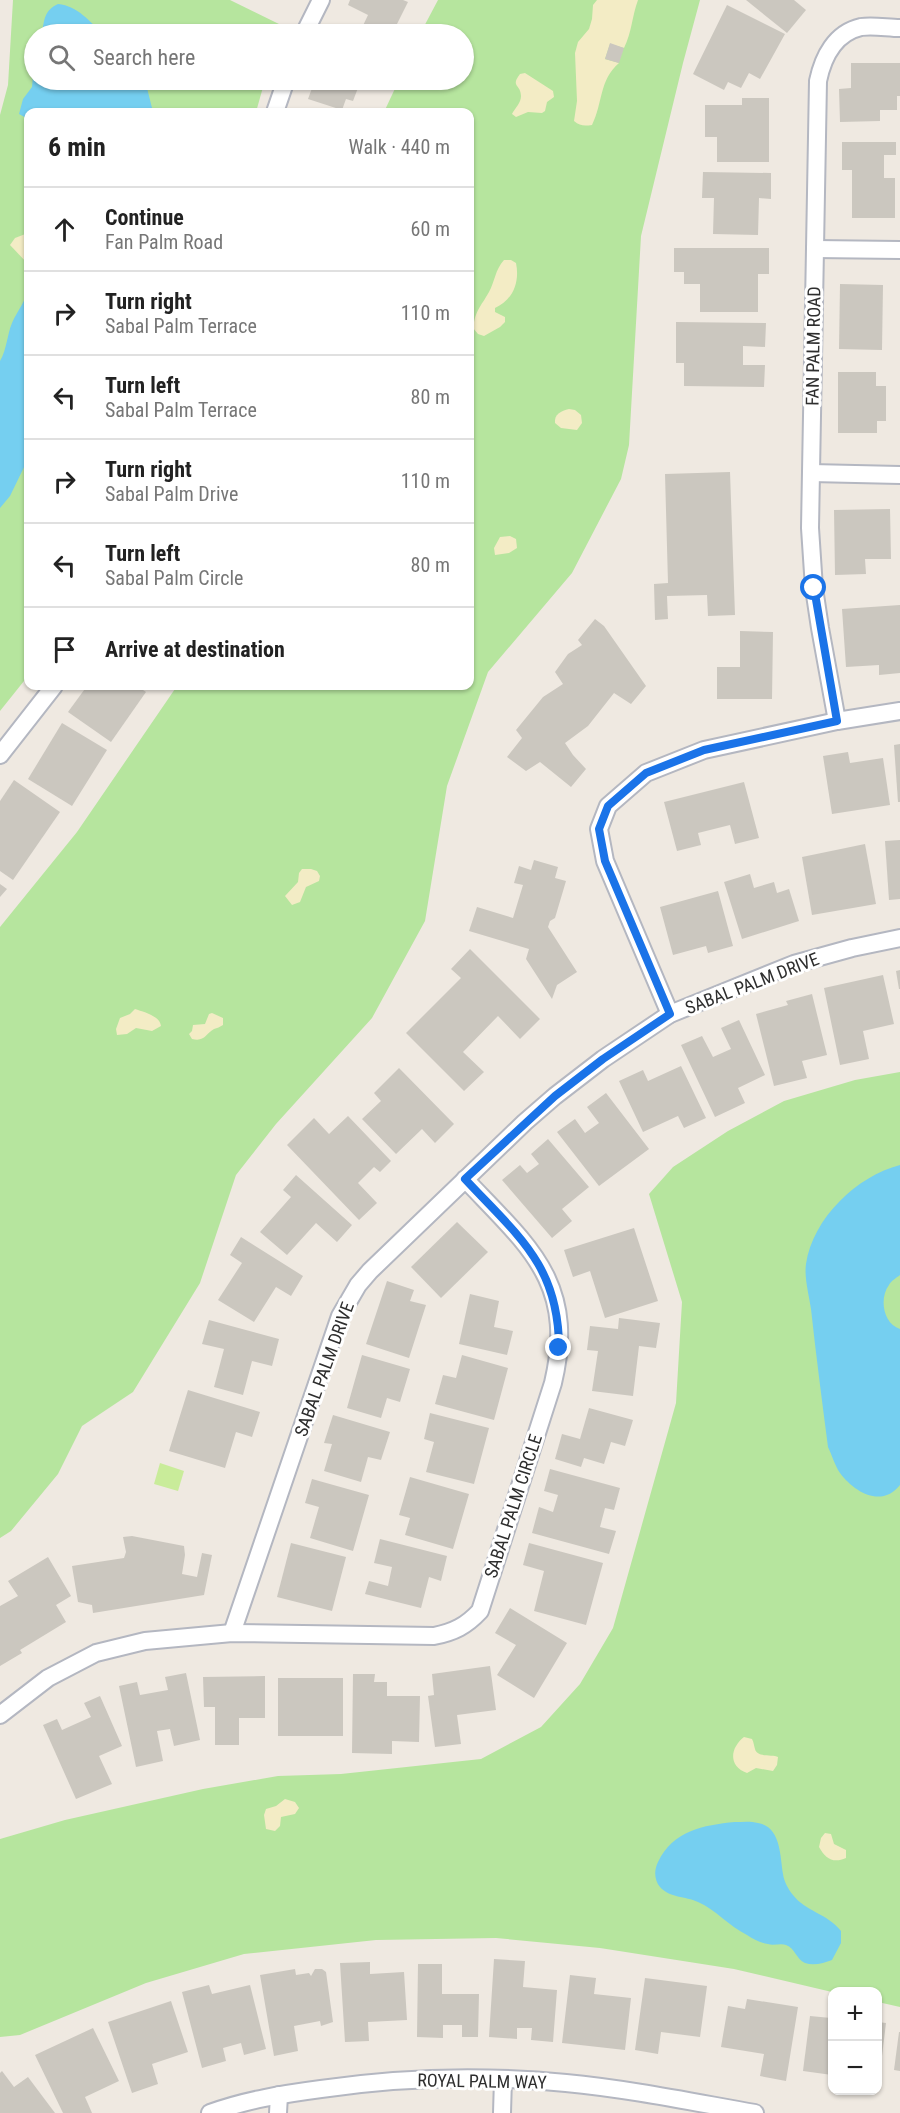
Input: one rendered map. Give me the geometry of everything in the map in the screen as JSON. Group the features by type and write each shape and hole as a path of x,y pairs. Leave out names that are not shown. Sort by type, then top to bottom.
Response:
{"street":[{"path":"309,24 321,0"},
{"name":"FAN PALM ROAD","path":"837,721 814,588 810,528 818,81 822,63 831,46 844,34 861,27 900,28"},
{"path":"276,108 283,90"},
{"path":"815,249 900,250"},
{"path":"810,473 900,475"},
{"path":"0,755 51,690"},
{"path":"670,1014 605,861 599,829 608,806 646,773 704,750 837,721 900,711"},
{"name":"SABAL PALM DRIVE","path":"232,1633 334,1330 348,1299 370,1271 555,1096 603,1059 670,1014 794,964 900,938"},
{"name":"SABAL PALM CIRCLE","path":"232,1633 434,1636 452,1633 468,1624 480,1611 553,1383 559,1348 559,1330 553,1295 539,1262 529,1247 465,1179"},
{"path":"0,1715 48,1678 96,1653 145,1641 232,1633"},
{"path":"502,2113 503,2079"},
{"name":"ROYAL PALM WAY","path":"210,2113 279,2095 345,2085 408,2080 503,2079 566,2083 629,2091 728,2111 755,2113"},
{"path":"278,2113 279,2095"}],"green space":[{"path":"13,0 230,0 279,24 24,24 24,90 262,90 257,108 24,108 24,681 0,711 0,115 8,85"},
{"path":"438,0 700,0 641,236 629,445 621,479 572,573 488,672 447,786 425,921 372,1018 276,1124 236,1175 200,1283 133,1392 82,1426 58,1474 11,1531 0,1538 0,927 77,832 174,690 474,690 474,108 386,108 394,90 474,90 474,24 425,24"},
{"path":"900,1072 900,2007 882,2003 882,1987 828,1987 828,1991 734,1969 600,1948 496,1938 376,1940 244,1954 146,1983 20,2035 0,2037 0,1839 65,1820 203,1789 278,1776 341,1774 481,1759 541,1727 580,1684 613,1628 676,1403 682,1302 649,1194 673,1167 728,1131 784,1101 855,1080"},
{"path":"160,1463 184,1471 178,1491 154,1484"}],"sand":[{"path":"597,0 638,0 624,48 610,44 605,59 619,63 608,77 592,125 584,125 574,121 577,101 575,53 578,42 589,29 593,5"},
{"path":"525,73 553,91 554,97 547,102 545,111 542,113 528,112 516,117 512,114 519,103 521,92 516,81 520,74"},
{"path":"24,235 24,260 10,245 15,238"},
{"path":"504,260 516,263 516,283 511,295 495,308 495,312 505,317 505,322 484,336 478,334 474,329 474,324"},
{"path":"569,409 581,415 582,423 577,430 561,428 555,423 559,413"},
{"path":"510,536 516,539 517,548 509,553 495,555 494,548 500,537"},
{"path":"302,869 317,871 320,876 319,881 306,887 300,902 292,905 285,896 298,882"},
{"path":"135,1009 155,1017 161,1026 152,1031 136,1028 127,1034 117,1035 116,1029 120,1018"},
{"path":"209,1014 223,1018 223,1025 202,1038 192,1039 189,1034 193,1025 205,1024"},
{"path":"744,1737 752,1739 756,1752 759,1754 778,1757 773,1771 756,1768 747,1773 737,1766 733,1756 734,1751"},
{"path":"285,1799 295,1802 299,1808 295,1814 281,1817 280,1826 275,1831 266,1829 264,1815 266,1809 276,1806"},
{"path":"825,1833 831,1834 834,1844 846,1850 846,1858 833,1860 824,1854 819,1847"}],"water":[{"path":"58,4 72,8 93,24 43,24 47,13"},
{"path":"30,90 148,90 152,108 24,108 24,117 19,114 23,99"},
{"path":"24,301 24,467 10,496 0,508 0,361 12,323"},
{"path":"900,1165 900,1275 886,1290 884,1310 890,1322 900,1329 900,1485 893,1492 877,1497 861,1492 846,1480 838,1470 828,1447 806,1280 806,1264 810,1247 818,1231 827,1215 840,1201 868,1179"},
{"path":"735,1822 755,1822 771,1830 778,1843 784,1879 791,1893 804,1905 830,1920 841,1931 841,1943 832,1960 815,1964 805,1963 789,1946 770,1945 757,1941 705,1905 668,1893 660,1887 655,1875 657,1865 672,1843 690,1831"}],"building":[{"path":"350,0 403,0 408,2 397,24 364,24 368,15 348,5"},
{"path":"746,0 794,0 806,10 787,33"},
{"path":"727,5 785,34 760,79 749,73 741,88 728,82 724,90 693,74"},
{"path":"610,43 624,48 619,63 605,59"},
{"path":"851,63 900,63 900,96 897,96 897,110 880,110 880,121 840,122 839,89 851,88"},
{"path":"311,90 357,90 353,101 346,99 343,108 308,99"},
{"path":"742,98 769,98 769,162 717,162 717,137 705,137 705,105 742,105"},
{"path":"842,142 896,142 896,155 884,155 884,178 895,178 895,218 852,218 852,170 842,170"},
{"path":"703,172 771,173 771,199 759,198 758,235 713,234 714,198 702,198"},
{"path":"674,248 769,248 769,274 758,274 758,312 700,312 700,284 684,284 684,272 674,272"},
{"path":"840,284 883,285 882,350 839,349"},
{"path":"676,322 766,323 765,347 743,346 743,365 765,365 764,387 684,386 684,363 676,363"},
{"path":"838,372 876,372 876,386 886,386 886,421 877,421 877,433 838,433"},
{"path":"730,472 735,615 708,616 707,595 667,596 668,619 655,620 654,584 668,583 665,474"},
{"path":"890,509 891,559 865,559 866,574 835,575 834,510"},
{"path":"900,605 900,673 879,675 879,665 846,667 842,609"},
{"path":"595,619 604,626 646,686 631,704 614,693 588,726 565,743 586,769 571,787 540,762 526,771 507,757 522,738 516,730 543,697 563,684 555,672 568,654 582,645 578,640"},
{"path":"740,631 773,632 772,699 717,699 717,667 740,667"},
{"path":"84,690 143,690 146,692 111,742 68,712"},
{"path":"62,723 107,750 72,806 28,779"},
{"path":"900,744 900,802 898,802 894,745"},
{"path":"848,752 850,763 883,758 890,805 832,814 823,756"},
{"path":"14,780 60,812 13,880 0,871 0,801"},
{"path":"744,782 759,838 735,844 730,825 698,833 701,845 677,851 664,802"},
{"path":"900,840 900,899 889,900 885,841"},
{"path":"865,844 876,904 812,915 802,857"},
{"path":"534,860 558,867 555,878 566,881 555,918 550,921 548,927 577,972 557,985 552,999 526,959 529,949 469,931 477,907 513,918 523,885 514,883 519,866 531,870"},
{"path":"750,874 754,888 774,882 777,893 789,889 799,921 742,939 724,882"},
{"path":"0,884 7,889 0,897"},
{"path":"718,891 733,946 708,953 706,946 673,955 660,907"},
{"path":"470,949 540,1019 520,1039 498,1016 463,1052 484,1072 464,1091 406,1033 461,978 451,969"},
{"path":"900,970 900,989 899,989 896,971"},
{"path":"883,975 894,1024 863,1031 869,1059 840,1065 824,988"},
{"path":"812,994 827,1055 802,1061 807,1078 774,1086 756,1014 788,1005 786,1001"},
{"path":"739,1020 765,1075 738,1088 745,1103 715,1117 681,1045 702,1036 713,1057 731,1049 721,1028"},
{"path":"681,1066 706,1118 684,1128 678,1116 643,1132 619,1081 643,1070 648,1081"},
{"path":"399,1068 454,1124 435,1143 422,1129 396,1154 362,1119 381,1101 374,1093"},
{"path":"606,1093 649,1149 599,1186 557,1132 575,1119 585,1133 599,1123 587,1107"},
{"path":"348,1116 391,1161 380,1172 374,1167 358,1183 377,1203 359,1220 287,1145 314,1118 329,1134"},
{"path":"548,1139 589,1187 562,1209 572,1221 552,1238 502,1180 520,1165 527,1173 539,1164 531,1154"},
{"path":"296,1175 352,1225 337,1242 316,1223 287,1255 260,1232 291,1197 283,1190"},
{"path":"457,1222 488,1252 441,1298 411,1267"},
{"path":"634,1228 658,1301 605,1318 590,1271 573,1277 564,1250"},
{"path":"241,1237 303,1276 291,1296 276,1287 254,1322 218,1300 242,1263 230,1255"},
{"path":"387,1281 414,1290 410,1301 426,1305 409,1358 366,1344"},
{"path":"470,1294 499,1301 494,1327 513,1331 507,1355 459,1344"},
{"path":"619,1318 660,1323 656,1348 639,1346 633,1396 592,1391 598,1351 587,1350 590,1326 618,1329"},
{"path":"209,1320 279,1339 272,1366 252,1361 243,1395 214,1387 224,1349 202,1344"},
{"path":"362,1355 410,1369 400,1402 387,1398 381,1418 347,1408"},
{"path":"462,1355 508,1368 494,1420 435,1404 443,1375 456,1378"},
{"path":"188,1390 260,1412 252,1437 236,1432 225,1468 169,1451"},
{"path":"589,1408 633,1420 625,1446 611,1442 604,1464 584,1458 581,1467 555,1459 562,1434 580,1439"},
{"path":"430,1413 489,1428 474,1484 426,1472 434,1442 424,1439"},
{"path":"333,1415 390,1432 381,1460 368,1457 361,1482 324,1471 332,1444 324,1443"},
{"path":"550,1469 620,1488 614,1510 605,1508 600,1527 616,1531 609,1554 532,1533 539,1507 553,1512 558,1495 544,1491"},
{"path":"410,1477 469,1494 453,1549 405,1535 410,1518 399,1515"},
{"path":"312,1479 369,1495 353,1551 310,1538 319,1507 305,1503"},
{"path":"132,1536 184,1546 182,1574 197,1577 202,1553 212,1555 204,1595 93,1613 92,1605 78,1602 72,1566 124,1558 126,1552 123,1537"},
{"path":"380,1539 447,1556 441,1581 429,1577 421,1608 365,1594 369,1581 388,1586 392,1567 374,1563"},
{"path":"291,1543 346,1557 332,1611 277,1597"},
{"path":"529,1543 603,1563 586,1625 534,1611 544,1571 523,1565"},
{"path":"48,1557 71,1596 56,1605 66,1622 20,1650 22,1653 0,1666 0,1606 18,1596 8,1581"},
{"path":"510,1608 567,1643 534,1698 497,1675 516,1645 495,1633"},
{"path":"490,1666 496,1710 457,1715 461,1744 435,1747 428,1696 434,1695 432,1674"},
{"path":"186,1673 200,1740 174,1746 170,1729 157,1731 163,1761 136,1767 119,1686 137,1682 140,1695 168,1690 165,1677"},
{"path":"353,1674 375,1674 374,1682 387,1682 387,1696 420,1696 419,1742 392,1741 392,1754 352,1753"},
{"path":"265,1676 265,1718 239,1718 239,1745 215,1745 215,1707 204,1707 203,1677"},
{"path":"278,1678 343,1678 343,1736 278,1736"},
{"path":"100,1696 122,1746 99,1756 112,1784 76,1799 43,1725 57,1719 62,1730 91,1717 84,1703"},
{"path":"494,1959 525,1961 523,1987 557,1990 553,2042 531,2040 532,2028 517,2028 517,2039 489,2037"},
{"path":"370,1962 370,1974 404,1972 407,2020 368,2022 369,2041 345,2042 340,1963"},
{"path":"418,1964 442,1964 442,1994 479,1994 478,2037 462,2037 462,2025 443,2025 443,2038 417,2037"},
{"path":"295,1969 296,1975 309,1973 311,1976 315,1969 322,1969 326,1972 333,2022 321,2026 320,2021 294,2026 298,2051 274,2056 260,1975"},
{"path":"570,1975 596,1978 594,1994 631,1998 625,2050 562,2043"},
{"path":"645,1978 707,1986 700,2037 661,2032 658,2054 635,2050"},
{"path":"209,1985 212,1994 250,1985 266,2049 244,2055 241,2043 223,2048 226,2061 202,2068 182,1992"},
{"path":"747,1999 798,2007 786,2081 760,2076 764,2054 721,2047 728,2006 745,2009"},
{"path":"171,2001 188,2052 152,2064 158,2084 132,2093 108,2022"},
{"path":"810,2016 828,2018 828,2074 803,2071"},
{"path":"882,2022 886,2023 882,2056"},
{"path":"93,2028 119,2081 85,2097 92,2113 63,2113 35,2055"},
{"path":"900,2032 900,2071 894,2070"},
{"path":"2,2071 14,2087 28,2077 55,2113 0,2113 0,2073"}],"route":[{"path":"559,1348 557,1312 547,1278 539,1262 529,1247 465,1179 555,1096 603,1059 670,1014 605,861 599,829 608,806 646,773 704,750 837,721 814,588"}]}
